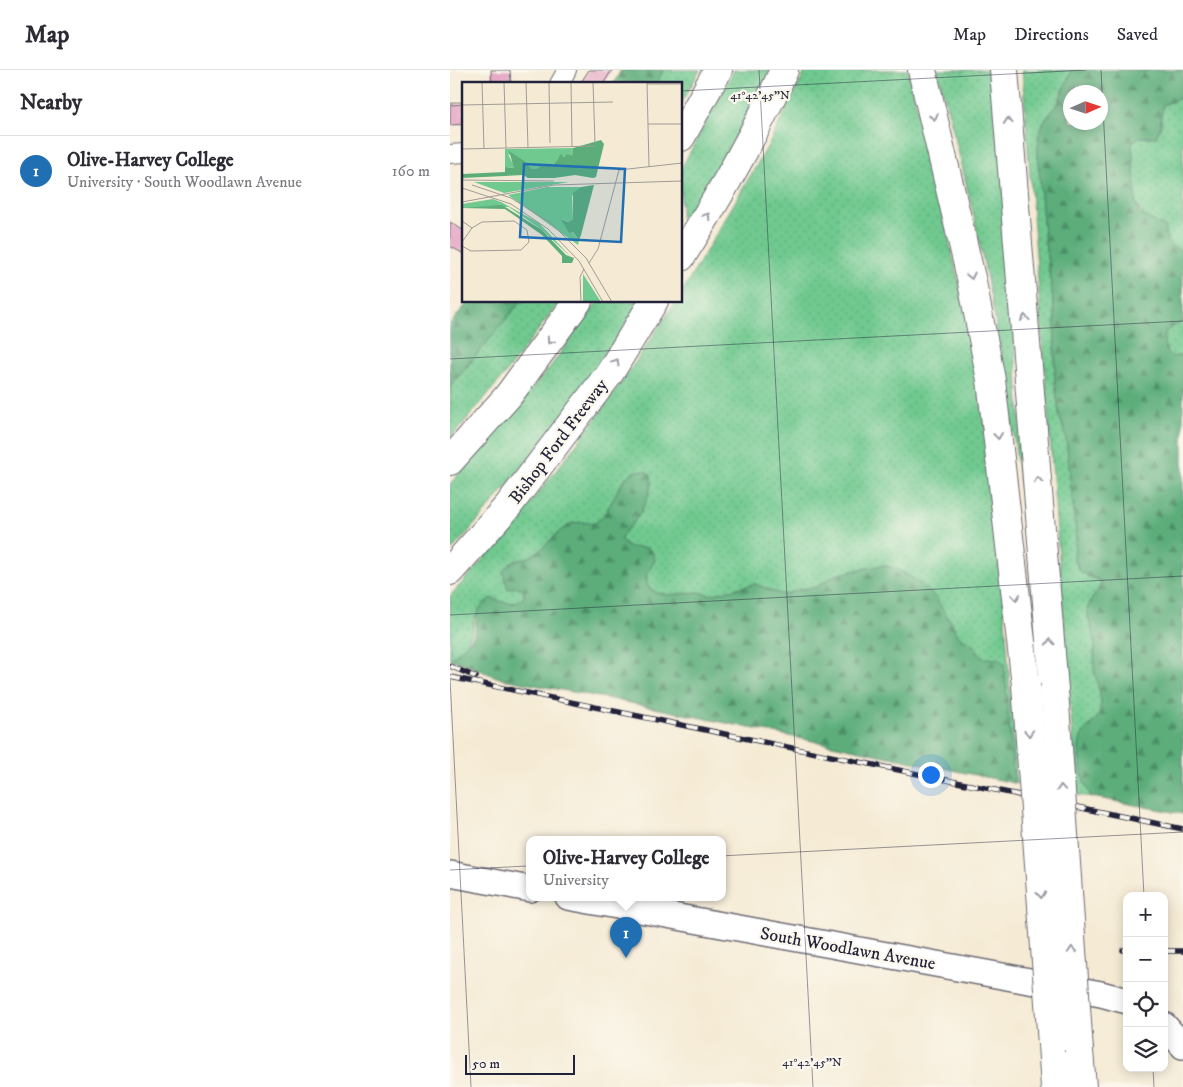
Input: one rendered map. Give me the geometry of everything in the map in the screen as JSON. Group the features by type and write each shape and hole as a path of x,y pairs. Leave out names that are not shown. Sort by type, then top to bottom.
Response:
{"highway":[{"path":"682,135 718,70"},
{"path":"682,255 711,209 771,99 784,70"},
{"path":"922,70 972,282 991,380 1026,685 1055,1087"},
{"path":"1004,70 1054,690 1082,1087"},
{"path":"450,461 508,396 577,302"},
{"name":"Bishop Ford Freeway","path":"450,571 508,506 609,374 653,302"}],"street":[{"path":"560,82 567,70"},
{"path":"450,874 526,888"},
{"name":"South Woodlawn Avenue","path":"590,901 1101,994 1123,1000"},
{"path":"1166,1027 1183,1046"}],"green space":[{"path":"621,70 663,70 658,82 614,82"},
{"path":"663,70 700,70 682,102 682,82 658,82"},
{"path":"734,70 771,70 682,235 682,167"},
{"path":"806,70 908,70 966,311 987,433 1002,576 1017,784 1014,783 1004,663 982,658 975,647 958,635 950,619 870,567 835,575 817,587 783,595 755,584 710,595 698,592 670,595 657,593 648,587 646,576 655,560 627,547 621,540 622,534 639,516 626,476 602,519 593,524 583,522 567,526 533,555 511,562 517,587 524,590 524,597 513,603 491,598 474,619 474,625 467,642 450,659 450,596 541,490 597,416 675,302 682,302 682,292 769,144"},
{"path":"937,70 996,70 1028,532 1025,532 1011,415 991,299 966,184"},
{"path":"1022,70 1072,70 1066,85 1063,85 1063,91 1058,103 1044,122 1039,133 1038,153 1044,235 1055,315 1055,382 1059,414 1066,438 1076,533 1074,559 1087,576 1101,581 1100,587 1087,610 1095,644 1094,655 1101,701 1099,716 1083,734 1083,776 1092,797 1077,795"},
{"path":"1072,70 1183,70 1183,97 1163,105 1156,137 1139,137 1132,143 1136,204 1140,214 1165,227 1169,243 1183,251 1183,321 1166,331 1164,342 1165,348 1172,357 1183,355 1183,814 1092,797 1085,785 1079,758 1082,735 1097,718 1101,703 1094,669 1095,642 1088,608 1101,581 1080,572 1074,559 1076,533 1066,438 1059,414 1055,382 1055,315 1044,235 1038,153 1039,133 1044,122 1058,103 1063,91 1063,130 1108,130 1108,85 1066,85"},
{"path":"1183,97 1183,251 1165,241 1136,204 1132,143 1139,137 1149,138 1161,128 1163,105"},
{"path":"468,302 520,302 450,387 450,324"},
{"path":"520,302 559,302 505,374 450,439 450,387"},
{"path":"597,302 640,302 598,366 551,431 501,494 450,552 450,484 551,366"},
{"path":"1183,321 1183,355 1172,357 1164,345 1166,331"},
{"path":"636,471 646,471 651,475 649,494 644,507 624,533 621,540 627,547 648,548 653,553 655,560 646,576 648,587 657,593 670,595 698,592 710,595 755,584 783,595 817,587 835,575 883,565 897,569 916,580 936,598 958,635 975,647 982,658 999,659 1004,663 1014,783 611,699 502,679 451,659 471,639 474,634 479,609 491,598 513,603 524,597 524,590 517,587 508,589 503,571 514,562 525,559 541,550 567,526 583,522 593,524 600,519 623,482"}],"building":[{"path":"491,70 510,70 511,82 492,82"},
{"path":"589,70 612,70 604,82 581,82"},
{"path":"462,104 462,124 450,125 450,105"},
{"path":"450,222 462,230 462,253 450,246"}],"railway":[{"path":"450,666 476,677"},
{"path":"450,677 1183,829"},
{"path":"1168,951 1183,951"}],"place":[{"name":"Olive-Harvey College","path":"626,958"}]}
